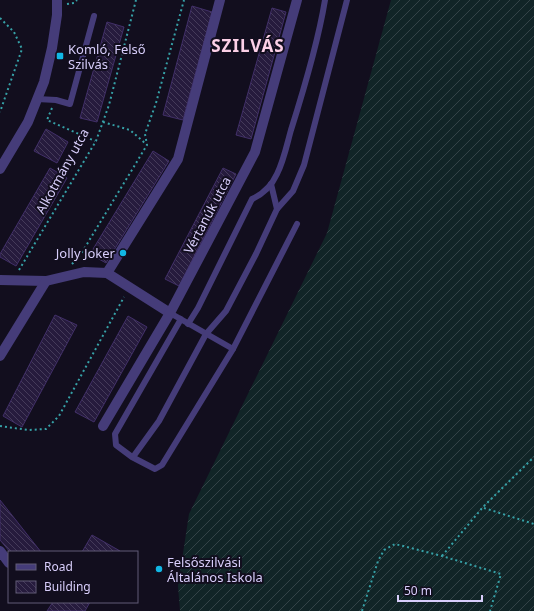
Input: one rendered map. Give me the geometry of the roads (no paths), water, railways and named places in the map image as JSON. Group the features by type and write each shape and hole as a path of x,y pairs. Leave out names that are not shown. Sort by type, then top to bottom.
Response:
{"street":[{"path":"0,169 28,122 44,82 52,48 57,15 57,0"},
{"path":"106,273 178,159 220,0"},
{"name":"Vértanúk utca","path":"103,426 170,313 255,152 297,0"},
{"path":"0,280 46,281 84,272 106,273 170,313"},
{"path":"0,356 46,281"},
{"path":"0,551 8,562"}],"lane":[{"path":"188,324 198,308 252,199 258,196 271,184 278,174 297,112 322,18 325,0"},
{"path":"132,457 159,421 206,334 226,311 256,254 277,209 293,191 304,165 347,0"},
{"path":"37,99 56,100 70,104 94,16"},
{"path":"271,184 277,209"},
{"path":"181,320 115,434 116,445 132,457 155,469 162,465 233,349 297,224"},
{"path":"170,313 233,349"}],"place":[{"name":"Komló, Felső Szilvás","path":"60,56"},
{"name":"Jolly Joker","path":"123,253"},
{"name":"Felsőszilvási Általános Iskola","path":"159,569"}],"district":[{"name":"SZILVÁS","path":"248,45"}]}
